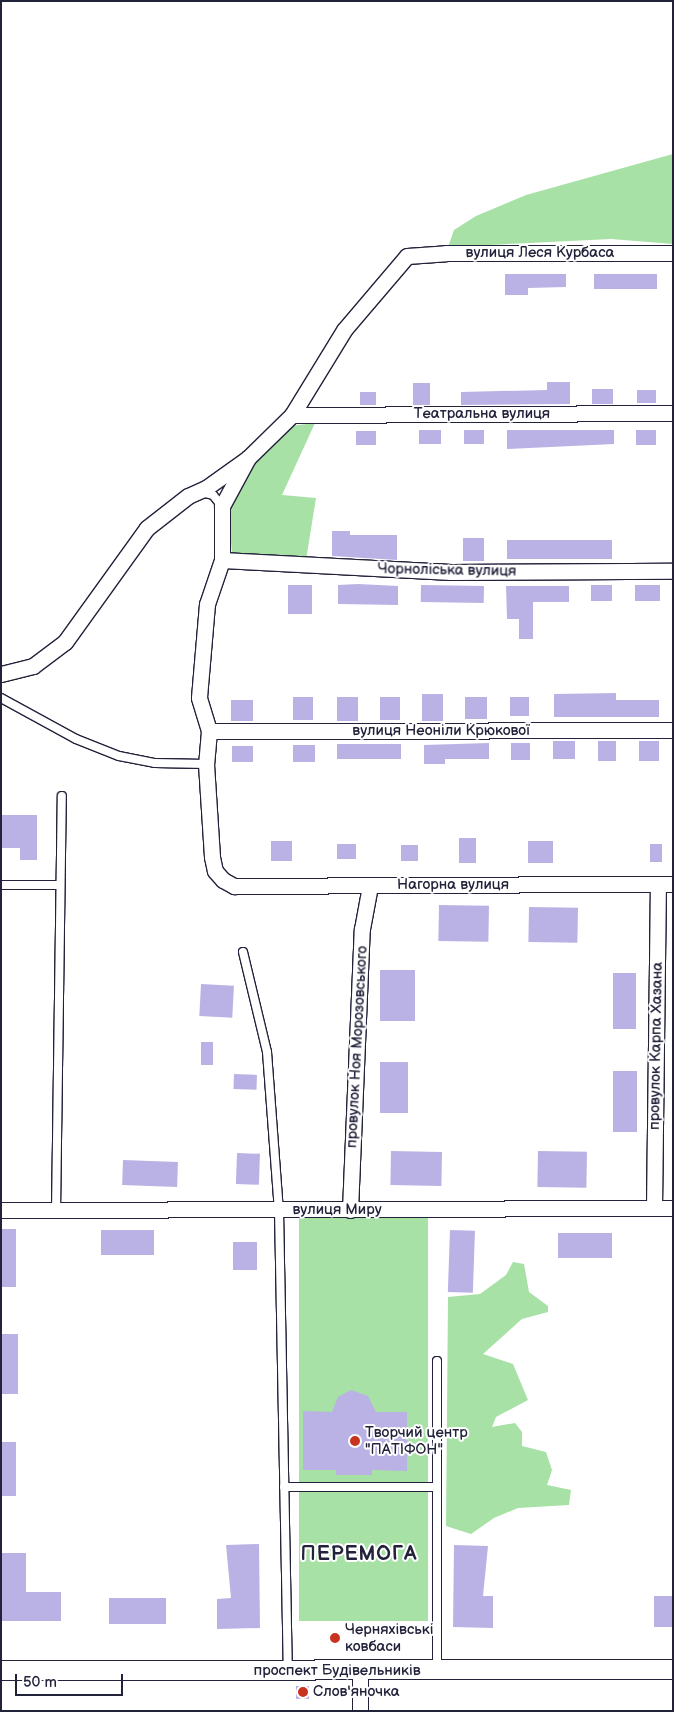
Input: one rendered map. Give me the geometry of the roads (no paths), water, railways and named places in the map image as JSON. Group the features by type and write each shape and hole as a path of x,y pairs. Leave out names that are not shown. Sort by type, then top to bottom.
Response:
{"street":[{"name":"вулиця Леся Курбаса","path":"292,415 344,330 407,256 446,253 673,253"},
{"name":"Театральна вулиця","path":"292,415 673,413"},
{"path":"1,674 33,666 66,642 142,534 169,509 248,458 292,415"},
{"path":"206,764 208,730 198,698 207,604 222,560 222,506 248,458"},
{"name":"Чорноліська вулиця","path":"222,560 451,572 673,571"},
{"name":"вулиця Неоніли Крюкової","path":"208,730 673,730"},
{"name":"Нагорна вулиця","path":"206,764 215,871 234,886 666,884"},
{"name":"провулок Карпа Хазана","path":"654,1208 666,884"},
{"name":"провулок Ноя Морозовського","path":"350,1210 362,929 370,886"},
{"name":"вулиця Миру","path":"1,1210 56,1212 673,1208"},
{"name":"проспект Будівельників","path":"1,1670 437,1671 673,1669"},
{"path":"360,1671 360,1711"}],"lane":[{"path":"196,492 213,496 222,506"},
{"path":"1,698 76,739 119,756 155,763 206,764"},
{"path":"56,1212 62,796"},
{"path":"1,885 60,885"},
{"path":"243,952 266,1052 279,1210 288,1671"},
{"path":"437,1361 437,1671"},
{"path":"284,1487 437,1487"}],"place":[{"name":"Творчий центр \"ПАТІФОН\"","path":"355,1441"},
{"name":"Черняхівські ковбаси","path":"335,1638"},
{"name":"Слов'яночка","path":"303,1692"}],"district":[{"name":"ПЕРЕМОГА","path":"359,1554"}]}
